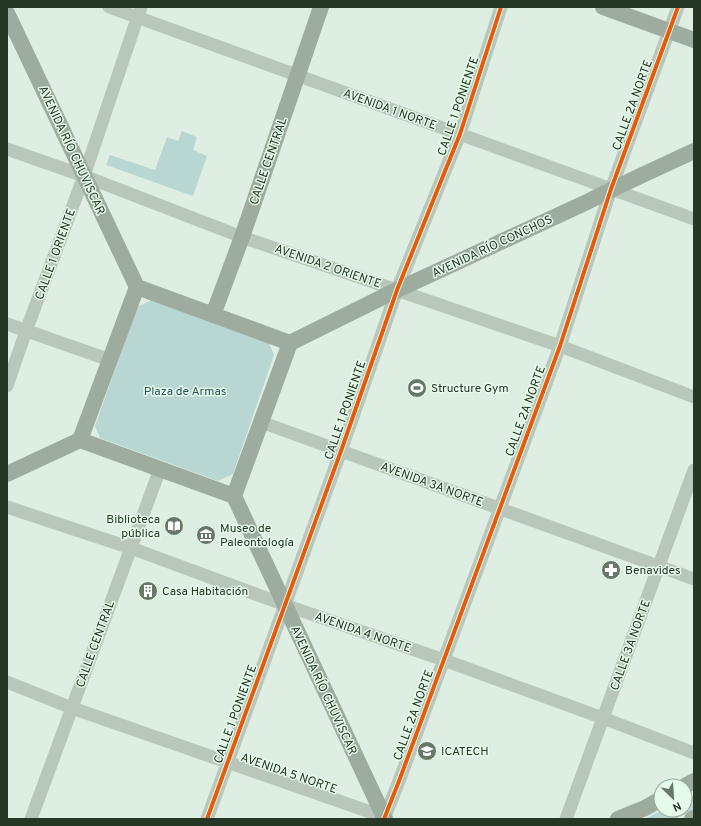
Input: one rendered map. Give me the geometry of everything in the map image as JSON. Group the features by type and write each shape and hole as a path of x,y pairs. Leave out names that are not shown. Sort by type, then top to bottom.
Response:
{"main road":[{"name":"CALLE CENTRAL","path":"213,315 242,237 321,7"},
{"path":"603,7 694,40"},
{"name":"AVENIDA RÍO CHUVISCAR","path":"7,12 137,287"},
{"name":"AVENIDA RÍO CONCHOS","path":"290,342 397,290 577,207 694,150"},
{"path":"7,474 80,440 137,287 290,342 234,496 80,440"},
{"name":"AVENIDA RÍO CHUVISCAR","path":"234,496 385,819"},
{"path":"618,819 653,804"}],"street":[{"name":"AVENIDA 1 NORTE","path":"109,7 139,12 298,76 694,219"},
{"name":"CALLE 1 PONIENTE","path":"207,819 341,451 397,290 460,134 501,7"},
{"name":"CALLE 2A NORTE","path":"385,819 560,346 612,189 678,7"},
{"name":"CALLE 1 ORIENTE","path":"7,386 84,176 139,12"},
{"name":"AVENIDA 2 ORIENTE","path":"7,149 84,176 242,237 560,346 694,398"},
{"path":"7,324 110,360"},
{"name":"AVENIDA 3A NORTE","path":"261,422 694,579"},
{"name":"CALLE CENTRAL","path":"31,819 160,469"},
{"name":"CALLE 3A NORTE","path":"566,819 694,470"},
{"name":"AVENIDA 4 NORTE","path":"7,507 130,548 285,605 444,660 694,753"},
{"name":"AVENIDA 5 NORTE","path":"7,682 72,708 376,814 385,819"}],"green space":[{"path":"182,131 197,137 193,150 207,156 193,196 106,165 110,155 155,170 167,137 178,141"},
{"name":"Plaza de Armas","path":"152,300 269,343 274,355 233,474 218,481 100,438 95,426 137,307"},
{"path":"693,796 694,796 693,810"},
{"path":"653,815 653,818 677,818 675,819 644,819"}],"cycle path":[{"path":"207,819 341,451 397,290 460,134 501,7"},
{"path":"384,819 560,346 611,189 678,7"}],"place":[{"name":"Structure Gym","path":"417,388"},
{"name":"Biblioteca pública","path":"174,526"},
{"name":"Museo de Paleontología","path":"206,535"},
{"name":"Benavides","path":"611,570"},
{"name":"Casa Habitación","path":"148,591"},
{"name":"ICATECH","path":"427,751"}]}
